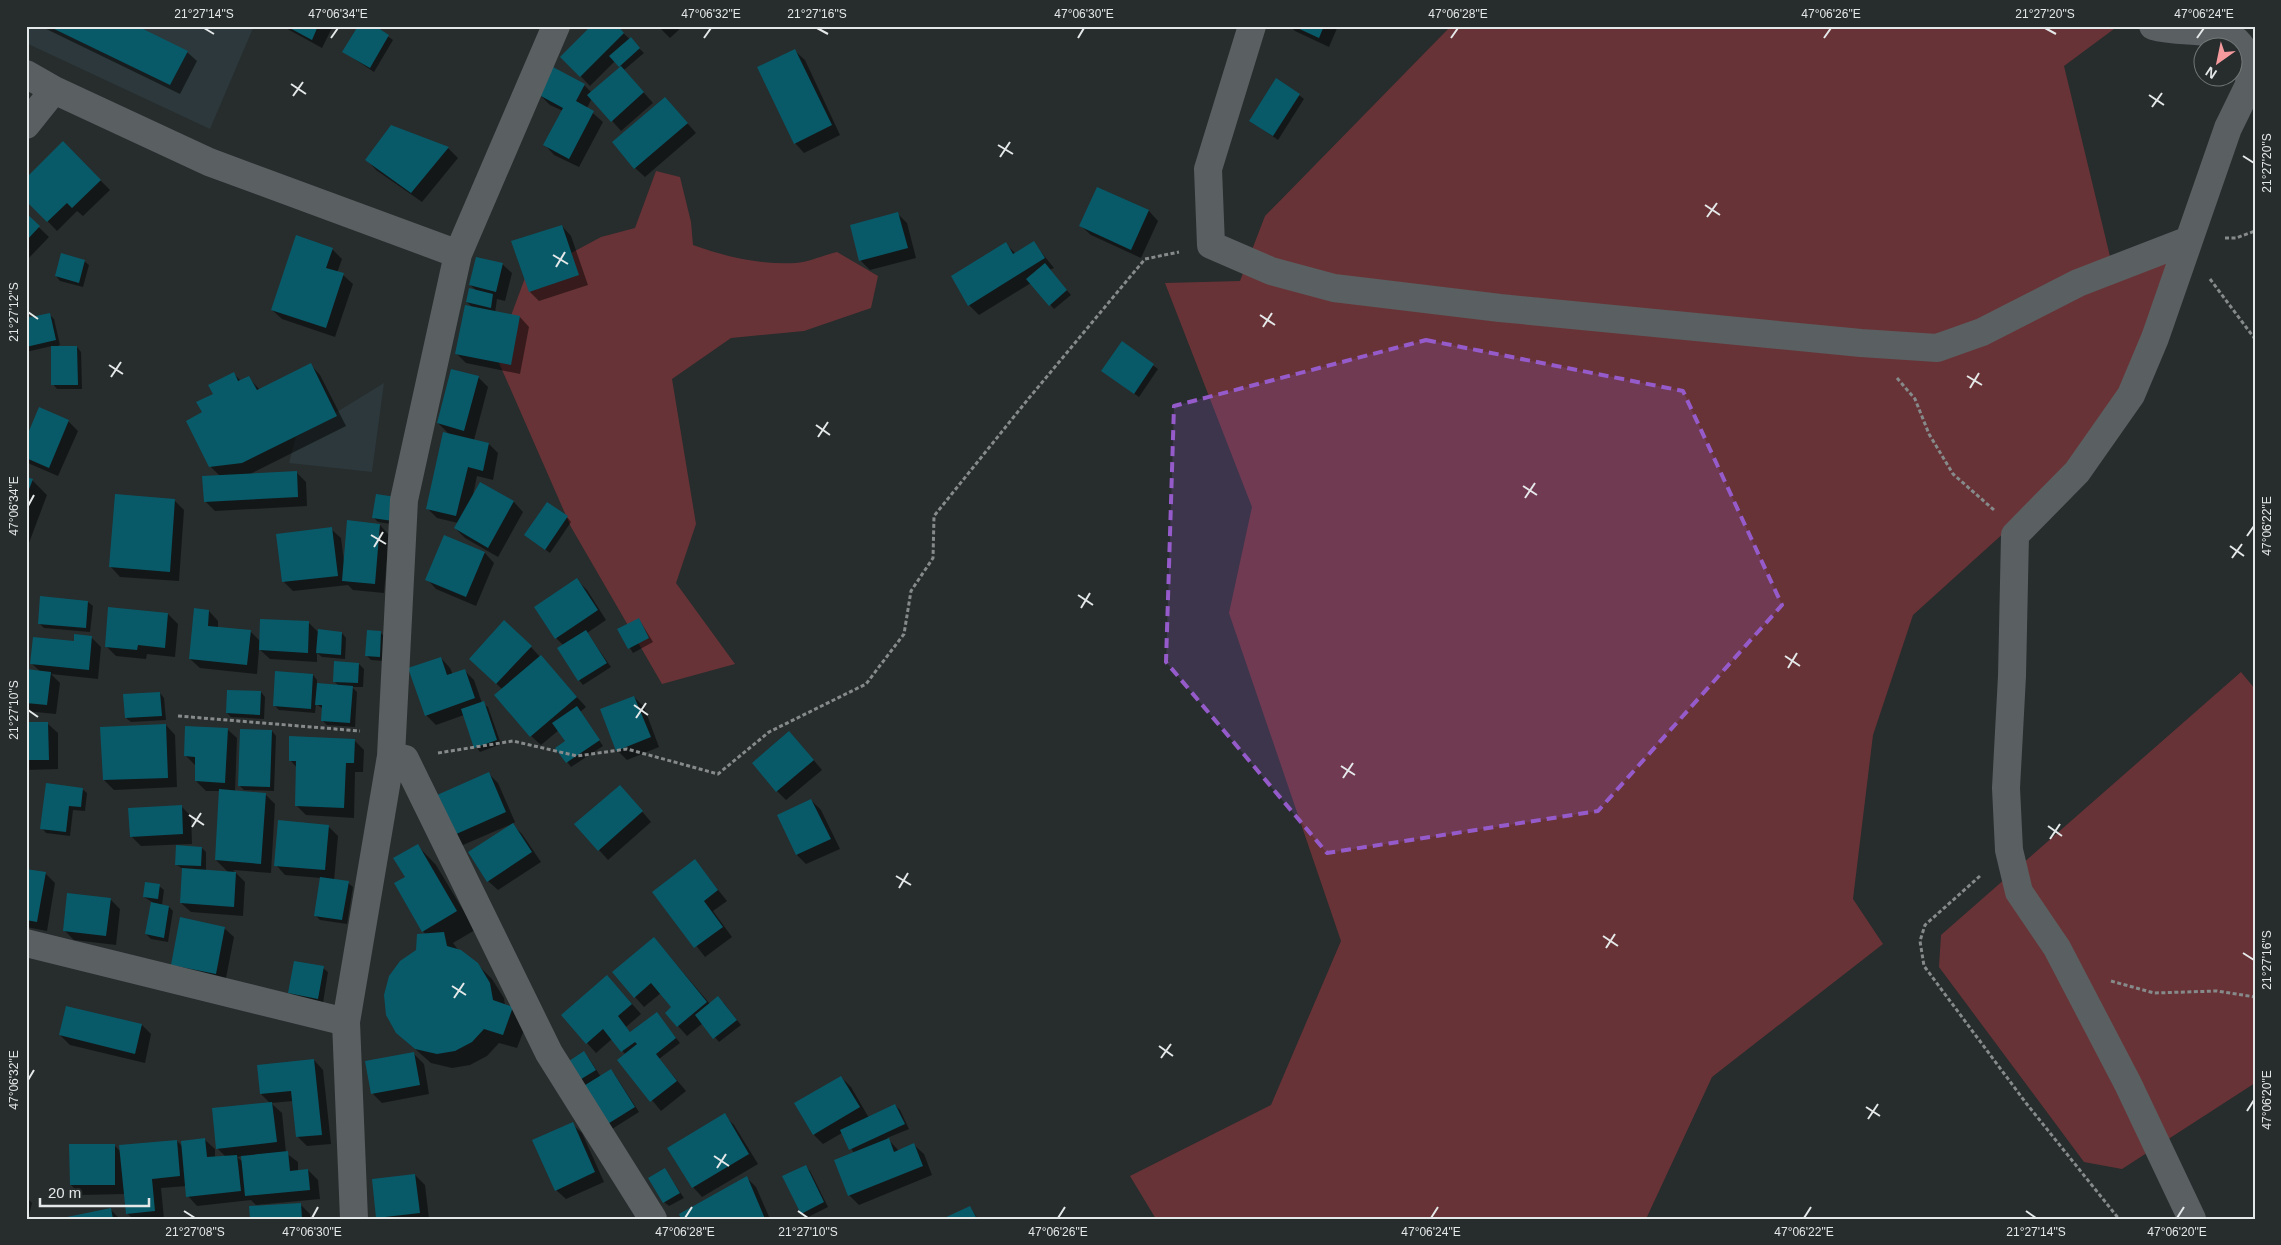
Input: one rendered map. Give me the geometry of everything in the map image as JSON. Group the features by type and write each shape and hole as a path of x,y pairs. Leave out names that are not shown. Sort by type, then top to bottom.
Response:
{"street":[{"path":"354,1219 346,1022 396,750 404,500 458,254 556,26"},
{"path":"1252,26 1208,169 1211,246 1271,271 1334,288 1500,308 1861,343 1937,348 1982,332 2078,284 2189,240"},
{"path":"2153,26 2170,31 2234,38 2250,58 2249,86 2228,128 2155,338 2131,395 2077,472 2015,535 2012,676 2006,788 2009,850 2020,892 2057,948 2128,1084 2192,1219"},
{"path":"26,74 54,90 209,162 458,254"},
{"path":"26,125 54,90"},
{"path":"396,750 549,1053 653,1219"},
{"path":"26,943 346,1022"}],"path":[{"path":"2189,240 2214,287 2255,339"},
{"path":"178,716 396,750 513,741 577,756 627,749 718,774 769,732 866,684 904,634 911,591 933,558 934,516 1145,259 1211,246"},
{"path":"1861,343 1893,373 1915,399 1929,434 1953,474 1989,503 2015,535"},
{"path":"2009,850 1925,925 1920,941 1924,966 2026,1103 2119,1219"},
{"path":"2104,979 2154,993 2218,991 2255,997"}],"highlighted area":[{"path":"1426,340 1683,391 1782,605 1598,811 1327,853 1166,662 1174,406"}],"shaded area":[{"path":"26,26 254,26 210,129 26,43"},
{"path":"1451,26 2118,26 2064,66 2114,273 2181,253 2104,423 2037,503 1913,615 1873,735 1853,899 1883,944 1712,1077 1646,1219 1156,1219 1130,1176 1271,1105 1341,941 1229,613 1252,507 1165,283 1240,281 1265,216"},
{"path":"656,171 680,177 691,222 693,245 718,253 770,263 796,263 837,252 878,276 871,308 804,331 731,338 672,379 696,524 676,583 735,664 662,684 571,527 496,356 525,278 601,237 635,228"},
{"path":"384,383 372,472 289,463 296,437"},
{"path":"2241,672 2255,689 2255,1083 2122,1169 2084,1162 1939,967 1941,935"}],"building":[{"path":"48,26 137,26 188,51 170,85"},
{"path":"286,26 318,26 312,40"},
{"path":"358,26 375,26 389,35 370,68 342,52"},
{"path":"591,26 618,26 624,33 580,77 560,57"},
{"path":"1293,26 1324,26 1319,38"},
{"path":"631,37 640,48 619,67 609,56"},
{"path":"795,49 832,125 794,144 757,67"},
{"path":"621,66 644,92 611,122 587,95"},
{"path":"553,67 585,84 576,101 594,111 569,159 543,145 563,108 539,95"},
{"path":"1276,78 1300,94 1273,136 1249,121"},
{"path":"665,97 688,123 634,169 612,142"},
{"path":"391,125 449,147 411,193 365,160"},
{"path":"63,141 101,180 72,208 67,203 47,222 26,201 26,178"},
{"path":"1097,187 1149,210 1131,250 1079,226"},
{"path":"898,212 908,248 859,261 850,225"},
{"path":"26,213 40,226 26,241"},
{"path":"562,225 579,275 529,292 511,241"},
{"path":"296,235 333,248 326,268 344,273 326,328 271,310"},
{"path":"1034,241 1045,258 968,306 951,276 1006,242 1013,254"},
{"path":"61,253 85,260 79,283 55,276"},
{"path":"476,257 503,263 496,292 469,285"},
{"path":"1045,263 1067,290 1049,306 1026,279"},
{"path":"469,288 493,294 491,308 466,302"},
{"path":"465,305 520,316 511,365 455,354"},
{"path":"50,313 56,340 26,347 26,318"},
{"path":"1122,341 1154,364 1134,394 1101,371"},
{"path":"51,346 77,346 78,385 51,385"},
{"path":"311,363 337,416 242,463 209,467 186,421 202,412 196,402 213,394 208,385 234,372 238,381 249,376 257,390"},
{"path":"451,369 479,376 464,431 437,423"},
{"path":"39,407 69,420 49,468 26,458 26,438"},
{"path":"443,432 489,443 483,471 468,467 456,516 426,509"},
{"path":"297,471 298,497 204,502 202,476"},
{"path":"26,477 33,479 26,497"},
{"path":"480,482 514,501 488,548 454,528"},
{"path":"115,494 175,499 170,572 109,567"},
{"path":"376,494 396,497 393,521 372,518"},
{"path":"547,502 568,516 545,550 524,535"},
{"path":"347,520 380,524 375,584 342,581"},
{"path":"332,527 338,576 282,582 276,534"},
{"path":"444,535 485,552 466,597 425,580"},
{"path":"577,578 598,610 555,639 534,607"},
{"path":"40,596 88,601 86,628 38,624"},
{"path":"108,607 168,613 165,648 138,645 137,650 105,647"},
{"path":"194,608 209,610 208,626 251,630 247,665 189,659"},
{"path":"639,618 649,638 628,649 617,629"},
{"path":"260,619 309,621 308,653 259,650"},
{"path":"504,620 532,646 496,684 469,659"},
{"path":"318,629 342,632 341,655 316,653"},
{"path":"367,630 381,631 380,657 365,656"},
{"path":"586,630 607,663 578,681 557,648"},
{"path":"74,634 92,636 89,670 30,664 33,637 74,641"},
{"path":"541,655 577,697 530,737 494,695"},
{"path":"441,657 447,675 465,669 475,698 425,716 408,668"},
{"path":"334,661 359,663 358,683 333,682"},
{"path":"26,669 51,672 47,705 26,703"},
{"path":"275,671 313,674 311,709 273,706"},
{"path":"317,683 353,686 350,723 321,721 322,705 315,705"},
{"path":"227,690 261,691 260,715 226,713"},
{"path":"160,692 162,716 125,718 123,694"},
{"path":"634,696 651,737 616,751 600,709"},
{"path":"484,701 497,740 474,748 461,709"},
{"path":"577,706 600,740 566,763 555,748 565,741 552,723"},
{"path":"26,722 48,722 49,760 26,760"},
{"path":"166,724 168,778 103,780 100,727"},
{"path":"185,726 228,728 225,783 195,781 195,757 184,756"},
{"path":"240,729 272,730 270,787 238,786"},
{"path":"789,731 814,760 776,792 752,763"},
{"path":"289,736 355,739 354,763 346,763 344,808 295,806 296,761 289,761"},
{"path":"489,772 506,812 445,839 428,799"},
{"path":"46,783 83,788 81,807 69,806 66,832 40,829"},
{"path":"620,785 643,811 598,851 574,824"},
{"path":"219,789 266,793 261,864 215,860"},
{"path":"811,799 831,839 796,855 777,815"},
{"path":"182,805 183,834 130,837 128,808"},
{"path":"278,820 329,825 325,870 274,866"},
{"path":"513,823 532,852 487,882 468,852"},
{"path":"418,844 457,911 422,932 394,883 405,877 393,858"},
{"path":"176,845 202,847 201,866 175,865"},
{"path":"695,859 718,890 704,901 723,927 694,948 652,892"},
{"path":"182,868 236,872 234,907 180,903"},
{"path":"26,869 46,872 37,922 26,920"},
{"path":"320,877 349,881 342,920 314,916"},
{"path":"145,882 160,884 158,899 143,897"},
{"path":"67,893 111,898 106,936 63,931"},
{"path":"151,902 169,906 164,938 145,934"},
{"path":"180,917 225,927 216,974 171,965"},
{"path":"444,932 447,946 461,950 478,963 490,983 493,1000 513,1007 503,1035 484,1029 472,1042 455,1051 437,1054 415,1049 396,1033 386,1015 384,995 389,976 400,961 416,950 417,934"},
{"path":"654,937 707,1002 677,1027 665,1013 671,1007 651,983 634,998 612,972"},
{"path":"294,961 324,966 318,999 288,993"},
{"path":"607,975 632,1004 618,1016 630,1032 657,1012 676,1038 656,1054 677,1081 650,1102 617,1060 637,1044 635,1042 621,1052 603,1029 586,1044 561,1015"},
{"path":"718,996 737,1020 713,1039 695,1015"},
{"path":"66,1006 142,1024 135,1054 59,1035"},
{"path":"584,1051 596,1070 578,1081 566,1063"},
{"path":"414,1052 420,1085 371,1094 365,1061"},
{"path":"314,1059 322,1135 296,1137 291,1091 260,1094 257,1065"},
{"path":"611,1069 635,1107 606,1125 582,1087"},
{"path":"841,1076 860,1107 813,1135 794,1103"},
{"path":"272,1102 277,1142 216,1149 212,1108"},
{"path":"895,1104 905,1124 849,1150 840,1130"},
{"path":"725,1113 749,1154 692,1188 667,1148"},
{"path":"573,1122 595,1172 555,1191 532,1140"},
{"path":"205,1138 207,1157 237,1155 241,1191 186,1197 181,1141"},
{"path":"889,1138 894,1152 914,1143 923,1166 848,1196 834,1160"},
{"path":"177,1140 180,1176 152,1179 155,1211 126,1214 119,1145"},
{"path":"69,1144 115,1144 115,1185 70,1185"},
{"path":"288,1151 290,1171 308,1169 310,1190 245,1196 241,1156"},
{"path":"806,1165 824,1202 801,1214 782,1176"},
{"path":"665,1168 680,1193 663,1203 648,1178"},
{"path":"415,1174 420,1213 376,1218 372,1179"},
{"path":"747,1176 765,1219 681,1219 679,1214"},
{"path":"301,1203 302,1219 250,1219 249,1206"},
{"path":"970,1206 977,1219 942,1219"},
{"path":"111,1208 113,1219 62,1219 62,1218"}]}
